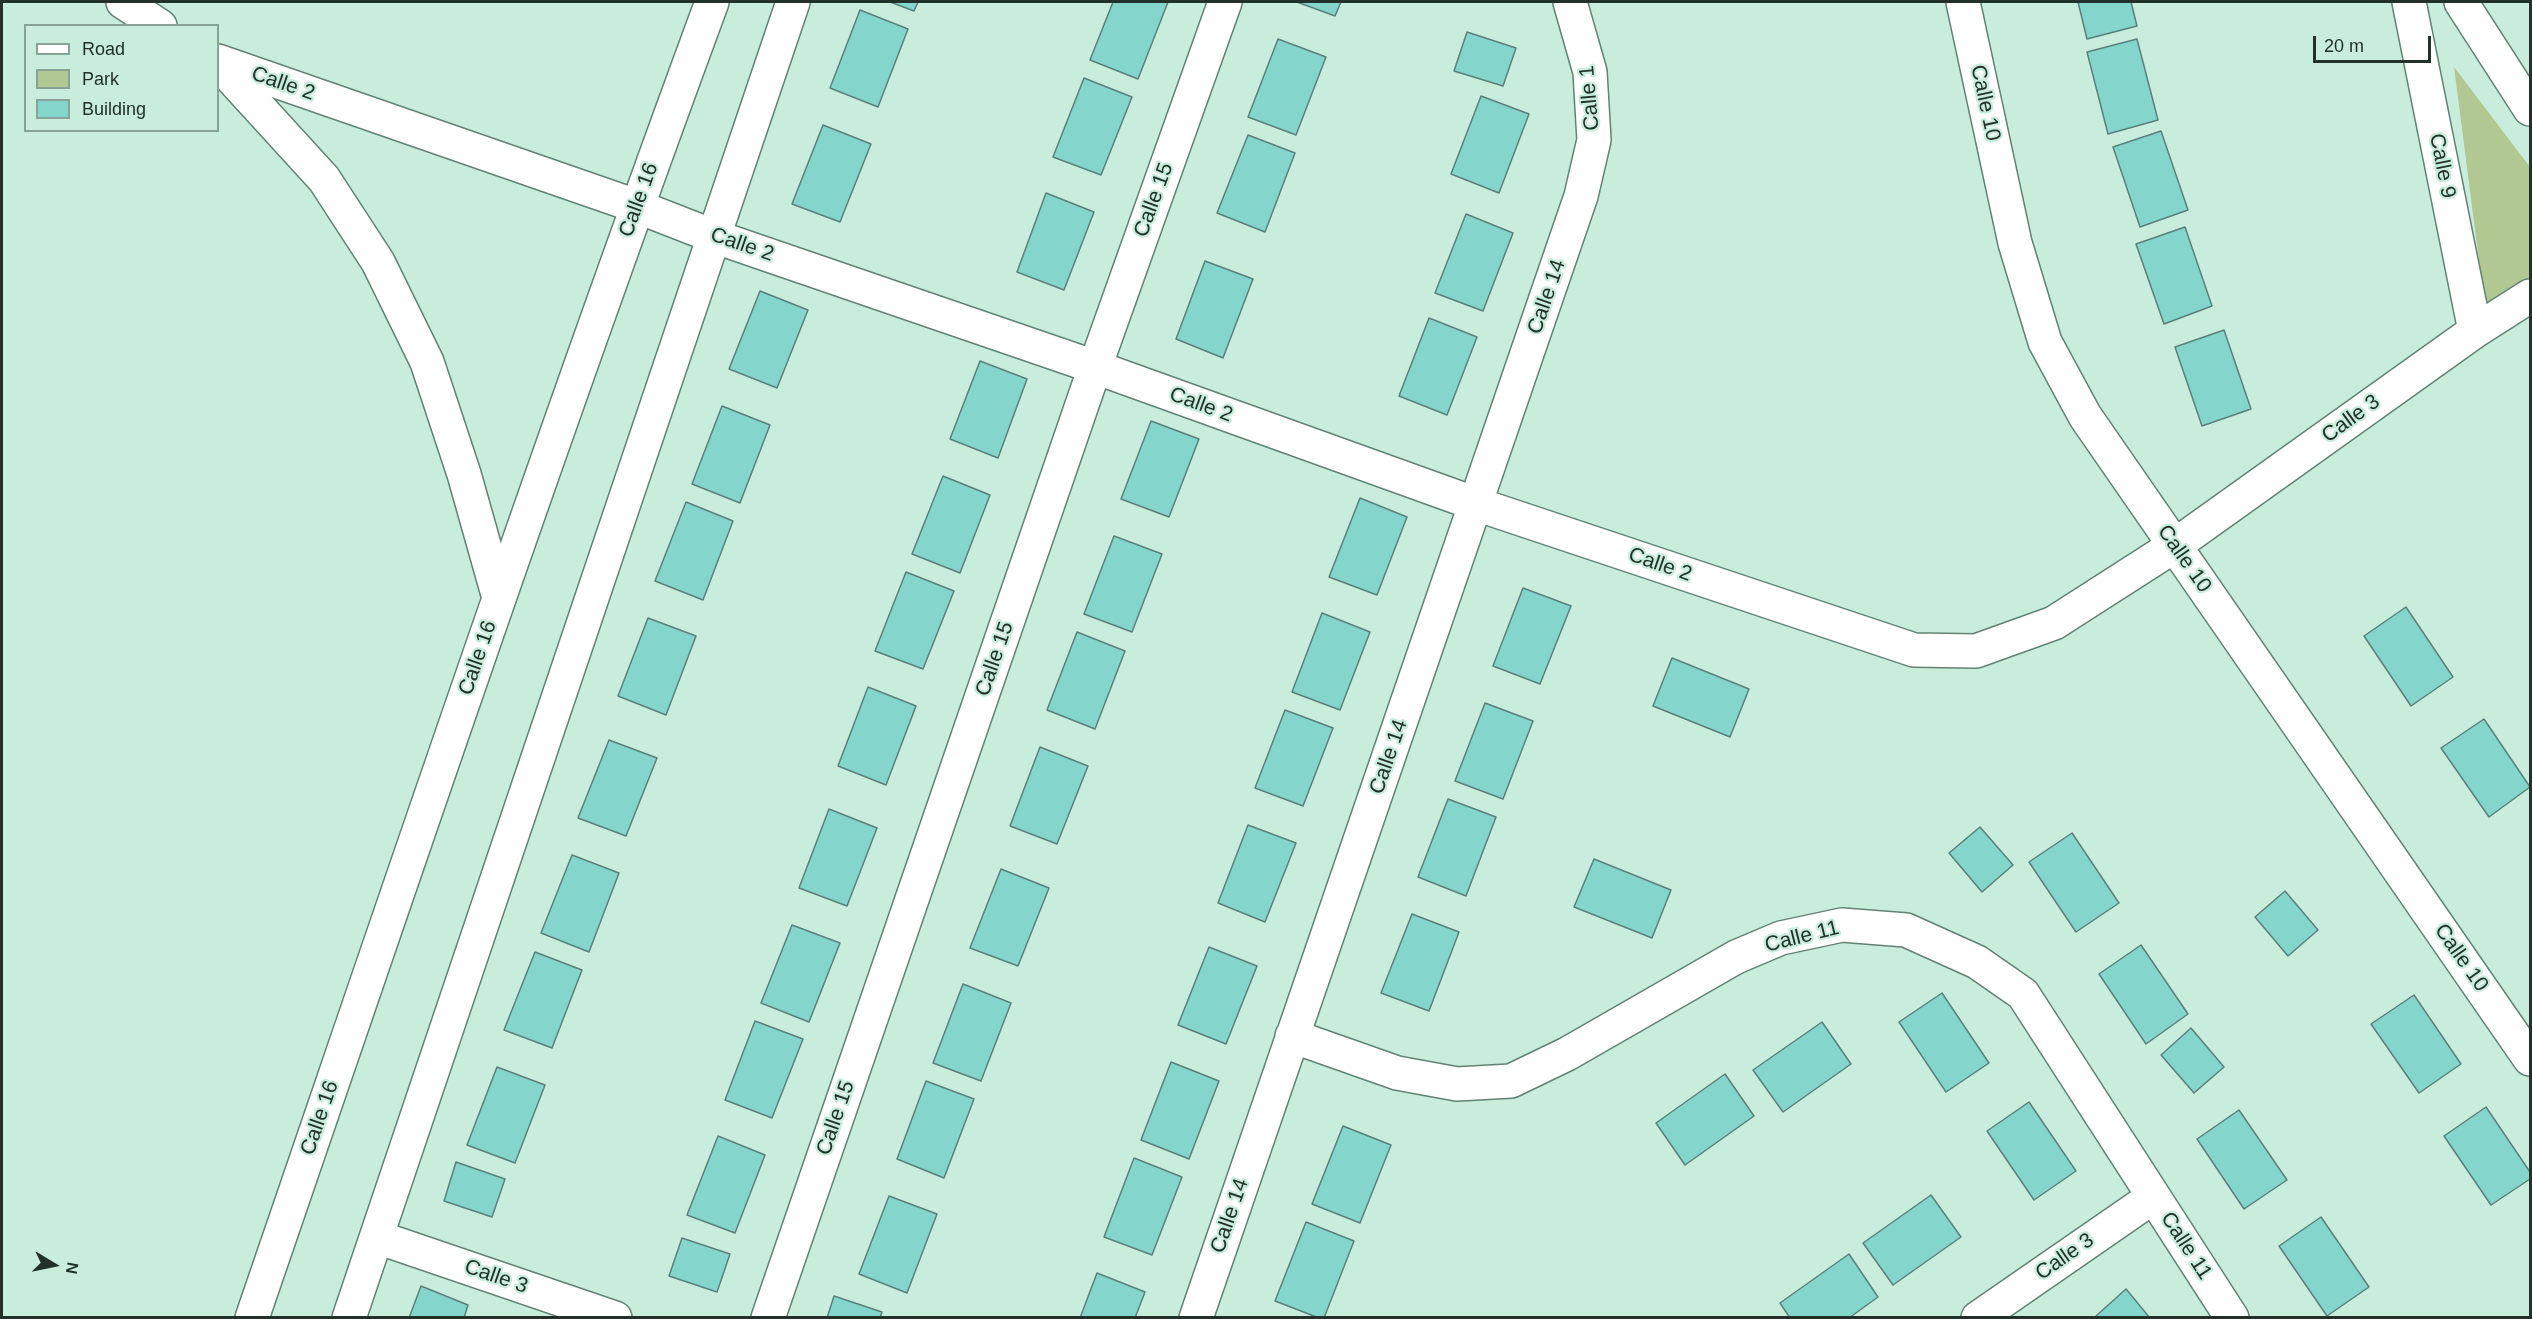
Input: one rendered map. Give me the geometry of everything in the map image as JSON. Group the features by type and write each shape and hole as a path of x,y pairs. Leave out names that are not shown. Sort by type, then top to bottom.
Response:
{"street":[{"path":"123,2 157,24"},
{"name":"Calle 16","path":"252,1317 636,206 712,2"},
{"path":"349,1317 793,2"},
{"name":"Calle 15","path":"768,1317 1095,368 1225,2"},
{"name":"Calle 1","path":"1570,2 1590,72 1594,140 1581,196"},
{"name":"Calle 10","path":"1963,2 2015,243 2044,342 2085,416 2530,1059"},
{"name":"Calle 9","path":"2409,2 2475,331"},
{"path":"2461,2 2530,109"},
{"name":"Calle 2","path":"219,62 636,206 714,236 1095,368 1476,504 1914,650 1976,651 2054,622 2174,546"},
{"name":"Calle 2","path":"219,63 324,179 378,262 427,362 464,474 499,598"},
{"name":"Calle 14","path":"1196,1317 1581,196"},
{"name":"Calle 3","path":"2174,546 2475,331 2530,296"},
{"name":"Calle 11","path":"1292,1036 1397,1073 1457,1084 1511,1082 1567,1054 1736,957 1781,938 1842,925 1906,930 1977,962 2023,994 2232,1317"},
{"name":"Calle 3","path":"1978,1317 2153,1197"},
{"name":"Calle 3","path":"377,1237 615,1317"}],"green space":[{"path":"2454,67 2530,167 2530,278 2485,307"}],"building":[{"path":"890,2 918,2 914,11"},
{"path":"1113,2 1168,2 1138,79 1090,60"},
{"path":"1297,2 1341,2 1335,16"},
{"path":"2078,2 2131,2 2137,26 2087,39"},
{"path":"860,10 908,29 878,107 830,88"},
{"path":"1467,32 1516,48 1503,86 1454,71"},
{"path":"1278,39 1326,57 1296,135 1248,117"},
{"path":"2137,39 2158,120 2108,134 2087,52"},
{"path":"1084,78 1132,97 1101,175 1053,157"},
{"path":"1481,96 1529,114 1499,193 1451,174"},
{"path":"823,125 871,144 840,222 792,204"},
{"path":"2161,131 2188,210 2140,227 2113,147"},
{"path":"1248,135 1295,153 1265,232 1217,213"},
{"path":"1046,193 1094,212 1064,290 1017,272"},
{"path":"1466,214 1513,233 1483,311 1435,293"},
{"path":"2185,227 2212,306 2164,324 2136,244"},
{"path":"1205,261 1253,279 1223,358 1176,339"},
{"path":"760,291 808,310 777,388 729,369"},
{"path":"1429,318 1477,337 1447,415 1399,396"},
{"path":"2224,330 2251,409 2202,426 2175,347"},
{"path":"980,361 1027,379 998,458 950,439"},
{"path":"722,406 770,425 740,503 692,484"},
{"path":"1151,421 1199,439 1169,517 1121,499"},
{"path":"943,476 990,495 960,573 912,554"},
{"path":"1360,498 1407,517 1377,595 1329,577"},
{"path":"686,502 733,521 703,600 655,581"},
{"path":"1114,536 1162,554 1132,632 1084,614"},
{"path":"906,572 954,591 923,669 875,651"},
{"path":"1523,588 1571,606 1540,684 1493,666"},
{"path":"2406,607 2453,677 2411,706 2364,636"},
{"path":"1322,613 1370,632 1340,710 1292,692"},
{"path":"648,618 696,636 666,715 618,696"},
{"path":"1077,632 1125,651 1095,729 1047,710"},
{"path":"1672,658 1749,689 1730,737 1653,706"},
{"path":"868,687 916,706 886,785 838,766"},
{"path":"1485,703 1533,721 1503,799 1455,781"},
{"path":"1285,710 1333,728 1303,806 1255,788"},
{"path":"2484,719 2530,787 2489,817 2441,748"},
{"path":"609,740 657,758 626,836 578,818"},
{"path":"1040,747 1088,766 1057,844 1010,826"},
{"path":"1448,799 1496,817 1466,896 1418,877"},
{"path":"829,809 877,828 847,906 799,888"},
{"path":"1248,825 1296,843 1265,922 1218,903"},
{"path":"1980,827 2013,865 1982,892 1949,853"},
{"path":"2072,833 2119,903 2076,932 2029,862"},
{"path":"572,855 619,873 589,952 541,933"},
{"path":"1594,859 1671,890 1652,938 1574,907"},
{"path":"1001,869 1049,888 1018,966 970,948"},
{"path":"2285,891 2318,930 2288,956 2255,917"},
{"path":"1412,914 1459,932 1429,1011 1381,993"},
{"path":"792,925 840,943 809,1022 761,1003"},
{"path":"2141,945 2188,1014 2146,1044 2099,974"},
{"path":"1209,947 1257,966 1226,1044 1178,1025"},
{"path":"535,952 582,970 552,1048 504,1030"},
{"path":"963,984 1011,1003 981,1081 933,1063"},
{"path":"1942,993 1989,1063 1946,1092 1899,1022"},
{"path":"2414,995 2461,1064 2419,1093 2371,1024"},
{"path":"755,1021 803,1039 772,1118 725,1100"},
{"path":"1822,1022 1851,1064 1783,1112 1753,1070"},
{"path":"2191,1028 2224,1067 2194,1093 2161,1055"},
{"path":"1171,1062 1219,1081 1189,1159 1141,1140"},
{"path":"497,1067 545,1085 515,1163 467,1145"},
{"path":"1725,1074 1754,1116 1685,1165 1656,1123"},
{"path":"926,1081 974,1099 944,1178 897,1159"},
{"path":"2029,1102 2076,1171 2034,1200 1987,1131"},
{"path":"2486,1107 2530,1172 2530,1179 2491,1205 2444,1136"},
{"path":"2239,1110 2287,1180 2244,1209 2197,1139"},
{"path":"1343,1126 1391,1145 1360,1223 1312,1204"},
{"path":"718,1136 765,1155 735,1233 687,1215"},
{"path":"1134,1158 1182,1177 1152,1255 1104,1237"},
{"path":"456,1162 505,1179 492,1217 444,1201"},
{"path":"1931,1195 1961,1237 1893,1285 1863,1243"},
{"path":"889,1196 937,1214 907,1293 859,1274"},
{"path":"2321,1217 2369,1287 2327,1316 2279,1246"},
{"path":"1306,1222 1354,1241 1324,1318 1275,1301"},
{"path":"682,1238 730,1254 717,1292 669,1276"},
{"path":"1849,1254 1878,1297 1849,1318 1790,1318 1780,1303"},
{"path":"1097,1273 1145,1292 1135,1318 1080,1318"},
{"path":"421,1286 468,1305 464,1318 409,1318"},
{"path":"2126,1289 2150,1318 2097,1318 2096,1316"},
{"path":"834,1296 882,1312 880,1318 827,1318"}]}
